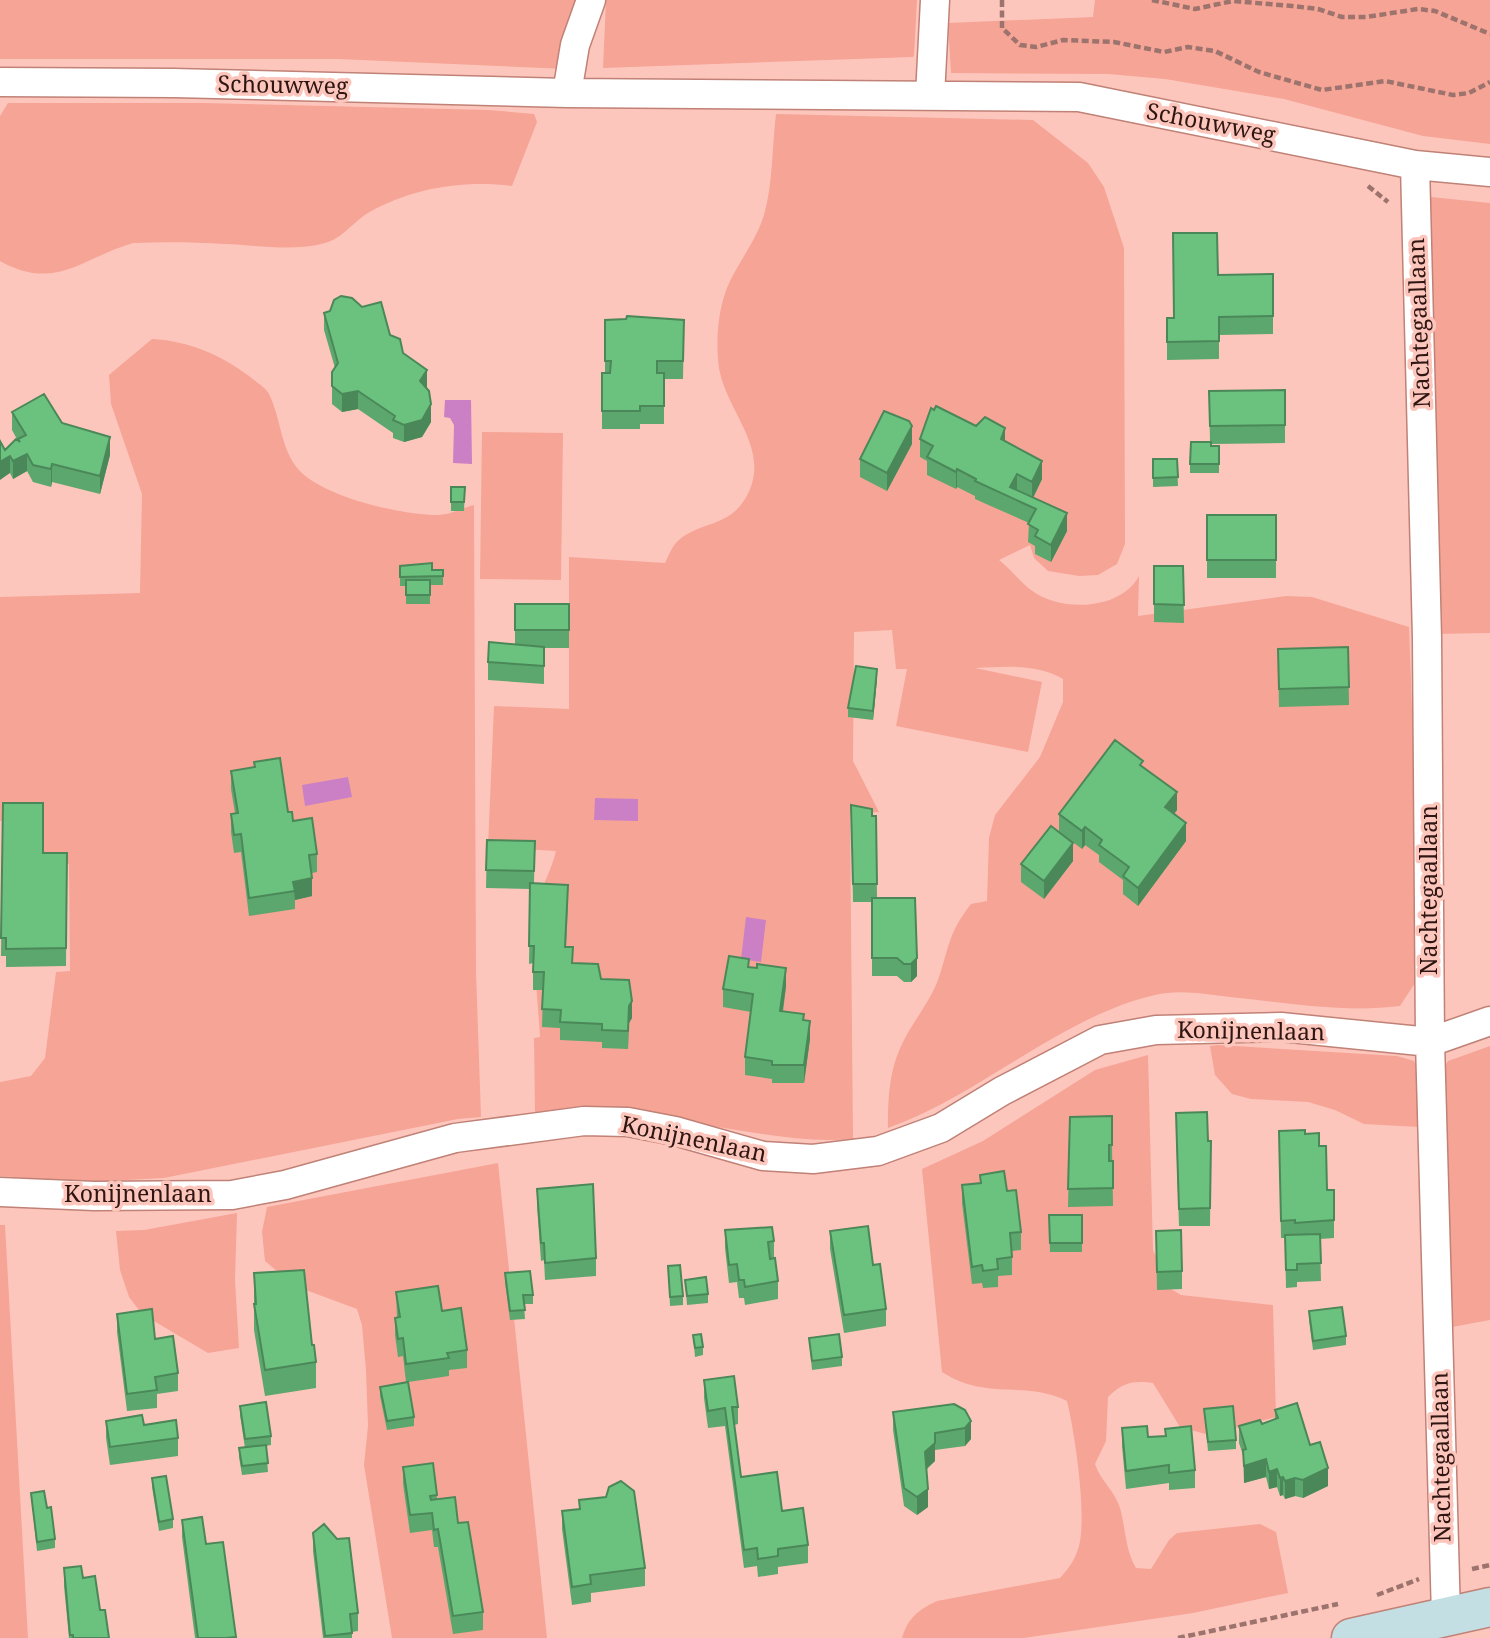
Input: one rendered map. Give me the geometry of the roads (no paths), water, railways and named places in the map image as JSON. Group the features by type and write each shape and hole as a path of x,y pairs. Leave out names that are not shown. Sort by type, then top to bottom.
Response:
{"street":[{"path":"567,93 575,45 591,0"},
{"path":"930,96 934,0"},
{"name":"Schouwweg","path":"0,82 174,83 567,93 1079,97 1415,165 1490,172"},
{"name":"Nachtegaallaan","path":"1415,165 1427,624 1430,1042 1446,1616"},
{"name":"Konijnenlaan","path":"0,1192 94,1196 232,1195 285,1185 455,1138 584,1121 628,1122 675,1131 763,1156 813,1159 878,1151 941,1128 1002,1091 1100,1040 1156,1030 1281,1027 1430,1042 1490,1021"},
{"path":"1347,1621 1446,1616 1490,1607"}]}
